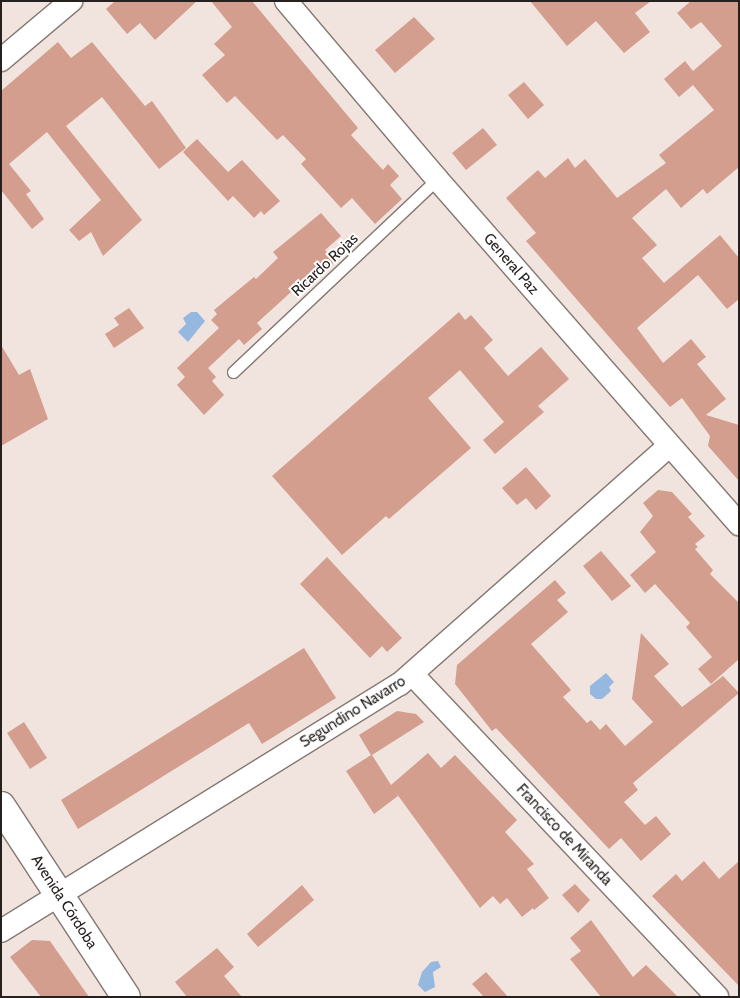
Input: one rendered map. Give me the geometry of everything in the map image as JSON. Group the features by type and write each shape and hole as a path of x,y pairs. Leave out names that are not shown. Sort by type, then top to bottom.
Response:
{"main road":[{"name":"Avenida Córdoba","path":"1,806 126,997"}],"street":[{"path":"1,60 71,1"},
{"name":"General Paz","path":"286,1 437,179 739,524"},
{"name":"Segundino Navarro","path":"1,931 400,684 669,446"},
{"name":"Francisco de Miranda","path":"412,674 717,997"}],"lane":[{"name":"Ricardo Rojas","path":"233,372 437,179"}],"water":[{"path":"191,312 197,312 205,321 188,342 178,332 186,324 183,318"},
{"path":"606,673 614,682 609,687 611,691 602,699 596,699 590,694 590,686"},
{"path":"438,961 441,967 433,972 435,987 425,992 418,985 422,972 431,962"}],"building":[{"path":"115,1 197,1 155,40 140,23 127,34 106,9"},
{"path":"211,1 252,1 358,128 351,135 383,170 388,164 399,176 390,185 402,199 375,224 352,198 341,208 301,164 306,159 283,135 277,140 235,96 227,103 202,75 225,55 214,44 232,27"},
{"path":"530,1 651,1 635,13 650,32 624,53 596,21 567,46"},
{"path":"691,1 739,1 739,167 707,194 703,189 681,208 666,189 632,218 657,245 642,258 664,283 720,235 739,258 739,299 727,309 698,275 637,328 663,363 691,339 706,357 697,364 726,399 706,415 739,425 739,481 708,446 710,436 682,398 670,407 526,241 536,233 506,198 538,170 545,178 568,158 575,168 585,159 617,198 666,163 659,155 714,110 693,85 679,97 664,79 685,61 693,71 722,46 701,22 691,29 677,13"},
{"path":"414,17 435,39 395,73 375,50"},
{"path":"58,42 71,58 92,42 145,106 152,101 186,148 159,169 102,97 66,126 142,220 103,256 91,232 79,241 69,230 101,200 47,132 9,164 31,191 26,194 44,219 32,229 1,190 1,91"},
{"path":"524,82 544,105 528,119 508,95"},
{"path":"483,128 497,145 466,170 452,153"},
{"path":"197,139 228,172 242,160 280,201 264,215 261,211 254,218 233,196 228,201 183,152"},
{"path":"321,213 341,236 325,250 335,261 307,288 302,282 257,323 262,329 244,345 239,339 208,368 216,377 212,381 224,395 204,415 177,385 185,377 177,368 219,328 211,320 217,314 214,310 254,277 256,279 278,258 273,252"},
{"path":"129,308 144,328 114,348 105,334 119,325 114,318"},
{"path":"459,312 465,320 471,315 493,340 484,348 508,376 541,347 569,379 538,406 544,412 495,454 483,440 504,422 460,370 428,398 471,448 389,519 386,516 342,555 272,476"},
{"path":"1,345 19,375 30,369 48,419 1,446"},
{"path":"526,467 551,496 536,510 526,498 517,505 502,488"},
{"path":"658,490 672,492 692,514 688,517 705,536 695,544 698,547 695,549 713,570 710,574 739,603 739,659 711,684 698,669 712,657 686,627 690,623 655,584 645,593 630,575 656,552 640,532 653,516 643,503"},
{"path":"601,551 631,586 612,601 583,566"},
{"path":"327,557 402,638 387,652 382,646 370,658 300,584"},
{"path":"555,580 566,593 557,600 568,612 531,644 571,690 563,697 587,723 591,720 600,730 606,724 625,746 653,722 632,699 641,633 669,664 654,676 682,707 723,676 739,693 633,783 638,790 624,802 645,825 656,816 671,834 641,861 621,838 609,849 496,728 492,731 455,684 457,665"},
{"path":"304,648 336,698 262,744 249,723 78,829 61,800"},
{"path":"397,711 416,714 424,722 372,755 391,785 428,753 441,768 455,755 517,820 505,832 534,864 527,869 549,898 534,910 533,908 522,917 507,898 500,904 493,896 480,908 394,790 398,796 374,814 346,771 371,755 359,735"},
{"path":"24,722 47,758 30,769 7,733"},
{"path":"704,861 719,879 739,861 739,986 652,896 676,874 682,881"},
{"path":"575,884 590,900 578,913 562,895"},
{"path":"302,885 314,900 258,947 247,934"},
{"path":"591,920 633,977 646,965 678,997 601,997 570,959 581,951 570,938"},
{"path":"32,940 50,941 89,997 41,997 10,957"},
{"path":"217,948 234,967 224,976 242,997 187,997 175,982"},
{"path":"486,972 508,997 484,997 472,984"}]}
